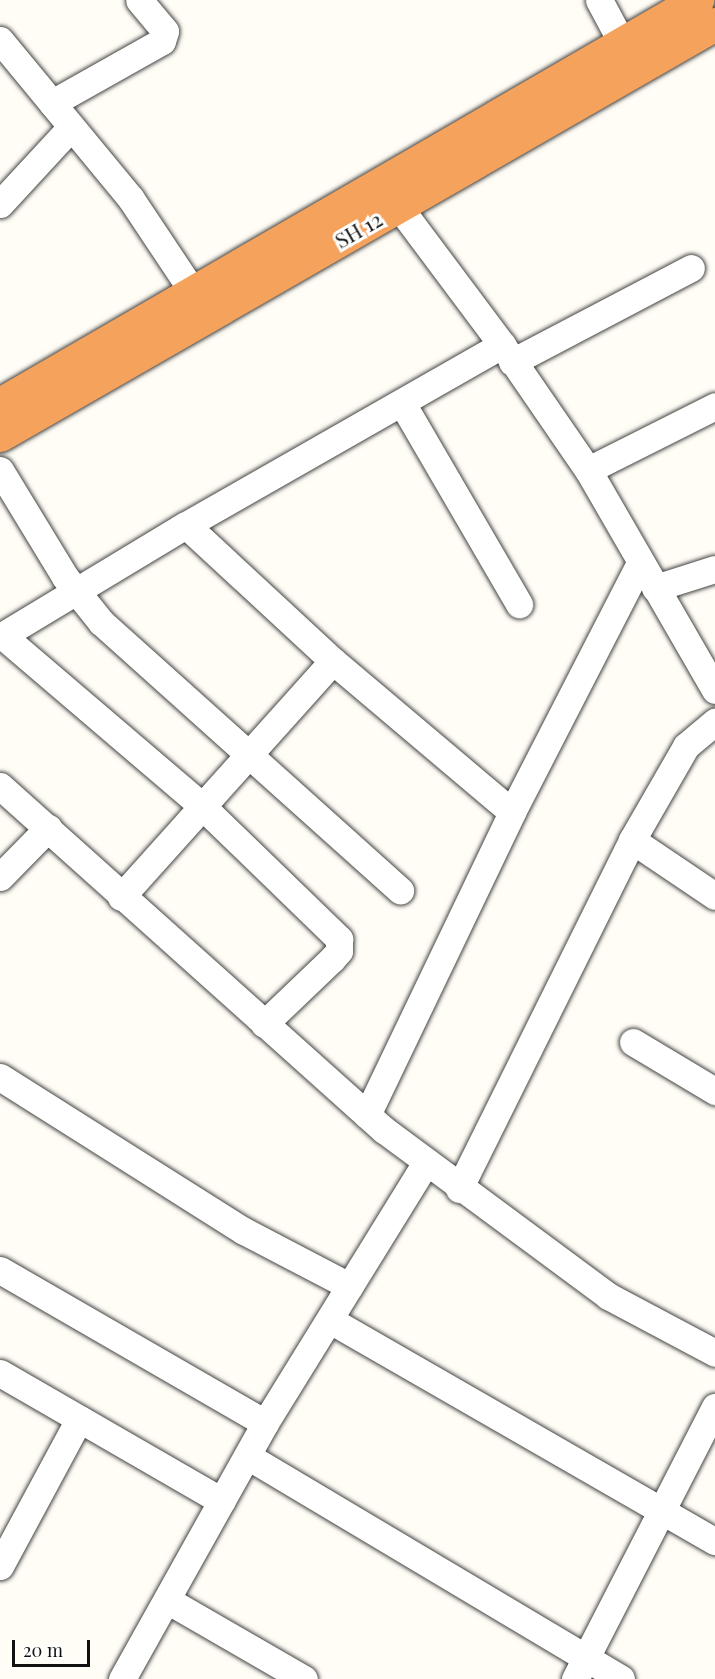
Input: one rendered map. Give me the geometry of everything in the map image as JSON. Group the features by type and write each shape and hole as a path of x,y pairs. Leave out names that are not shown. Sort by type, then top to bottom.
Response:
{"highway":[{"name":"SH 12","path":"0,435 389,195 697,0"},
{"name":"SH 12","path":"0,404 193,292 389,195 715,24"}],"street":[{"path":"52,103 162,41 165,31 139,0"},
{"path":"599,0 623,45"},
{"path":"0,40 136,206 193,292"},
{"path":"0,204 71,127"},
{"path":"389,195 507,353 588,470 715,690"},
{"path":"264,1024 332,959 339,951 339,939 203,807 2,637 77,594 186,525 402,403 691,268"},
{"path":"402,403 519,604"},
{"path":"588,470 715,406"},
{"path":"0,470 77,594 101,622 400,890"},
{"path":"186,525 333,661 512,813"},
{"path":"367,1115 512,813 640,563"},
{"path":"655,588 715,568"},
{"path":"122,897 333,661"},
{"path":"459,1189 632,840 686,746 715,722"},
{"path":"0,786 367,1115 459,1189 608,1296 715,1353"},
{"path":"0,877 48,828"},
{"path":"632,840 715,896"},
{"path":"633,1042 715,1091"},
{"path":"0,1077 244,1231 349,1286"},
{"path":"122,1679 249,1457 265,1423 426,1162"},
{"path":"0,1270 265,1423"},
{"path":"330,1320 715,1541"},
{"path":"0,1373 222,1501"},
{"path":"580,1669 665,1511 715,1407"},
{"path":"0,1566 79,1419"},
{"path":"249,1457 580,1669 621,1679"},
{"path":"167,1600 304,1679"}]}
